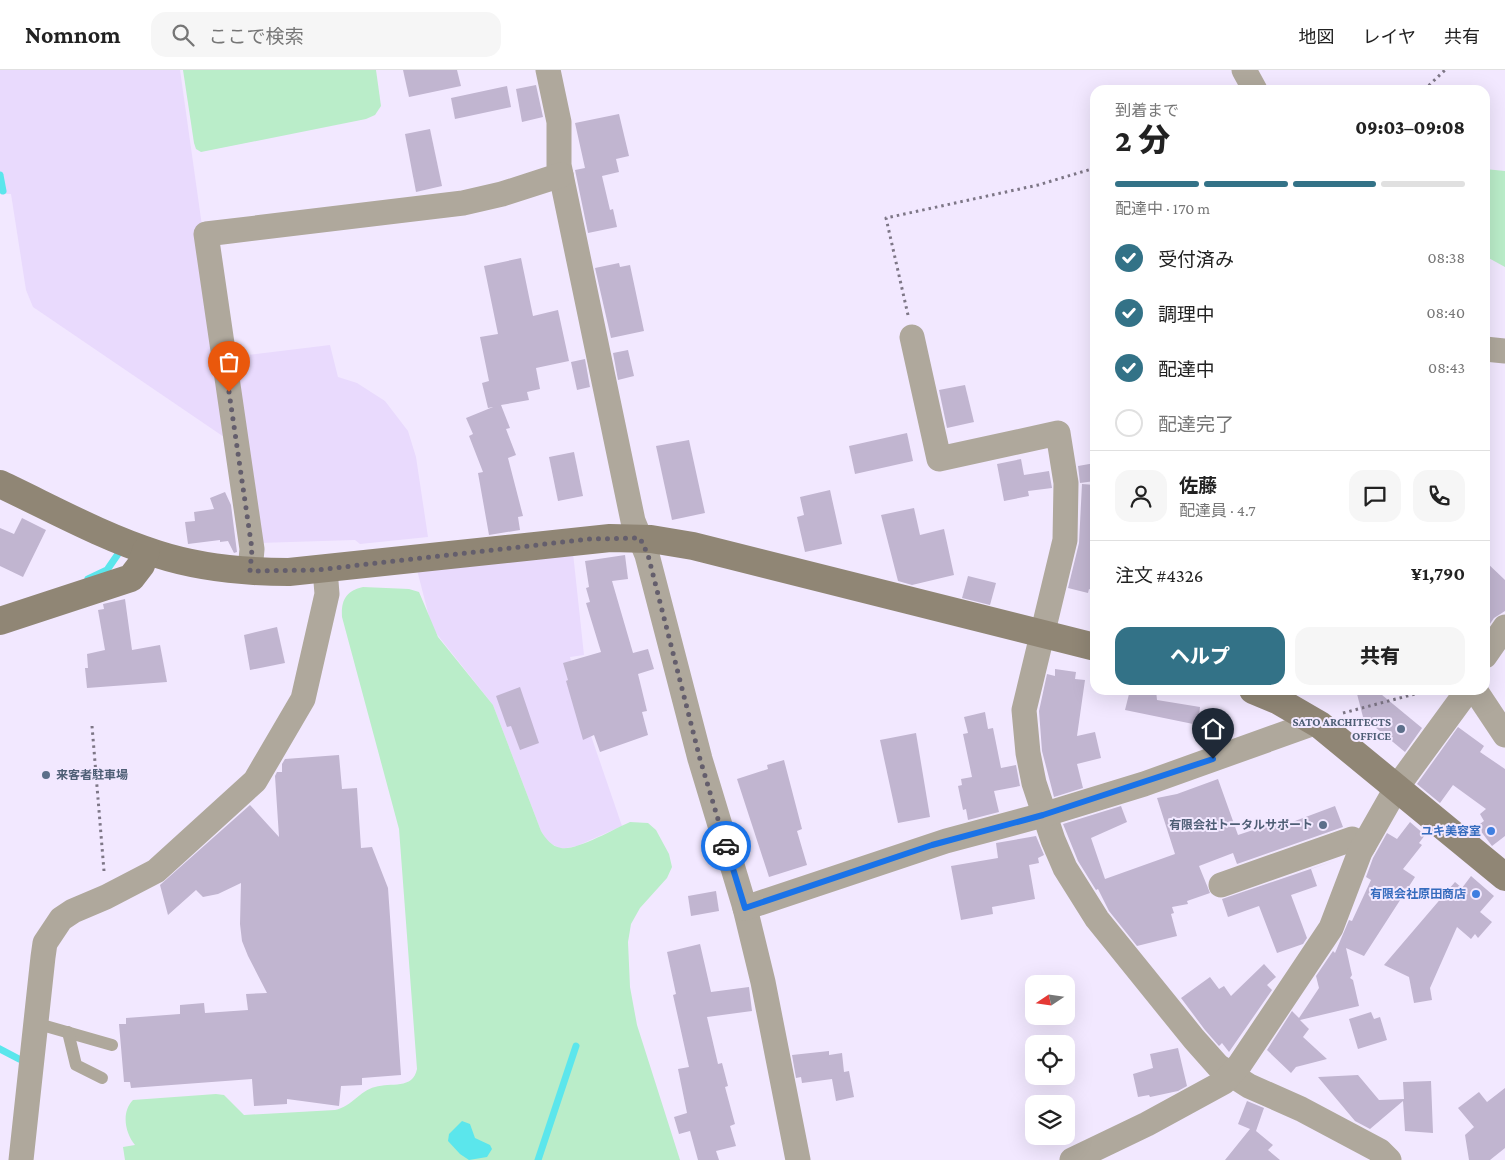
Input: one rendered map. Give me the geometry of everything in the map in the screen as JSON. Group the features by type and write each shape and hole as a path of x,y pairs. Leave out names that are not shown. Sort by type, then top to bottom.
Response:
{"street":[{"path":"548,70 559,122 559,165 633,521 648,555 700,759 745,908 763,982 798,1160"},
{"path":"1244,70 1252,85"},
{"path":"250,571 252,549 206,234 463,202 502,194 561,175"},
{"path":"912,337 939,459 1058,433 1066,483 1066,534 1024,710 1028,753 1043,815 1066,868 1098,919 1206,1053 1230,1075 1249,1086 1301,1109 1380,1151 1389,1160"},
{"path":"1490,350 1505,352"},
{"path":"0,484 146,551 209,567 250,571 325,569 590,539 640,538 693,546 1090,646"},
{"path":"0,622 131,578 141,565 146,551"},
{"path":"21,1160 42,957 52,930 61,919 72,911 106,897 156,871 255,780 303,699 327,594 325,569"},
{"path":"1490,649 1505,628"},
{"path":"1265,695 1317,722 1505,877"},
{"path":"1072,1160 1147,1124 1224,1082 1240,1064 1331,928 1364,845 1397,787 1464,695"},
{"path":"1478,695 1505,735"},
{"path":"745,908 946,841 1043,815 1144,784 1317,722"},
{"path":"1221,886 1352,839 1364,845"}],"lane":[{"path":"35,1023 112,1045"},
{"path":"68,1032 76,1065 102,1078"}],"path":[{"path":"1429,85 1445,70"},
{"path":"912,337 886,218 1038,185 1090,169"},
{"path":"1317,722 1371,704 1409,695"},
{"path":"92,726 106,897"}],"shaded area":[{"path":"0,70 180,70 202,226 227,439 33,307 26,290 11,194 0,194"},
{"path":"330,345 338,377 357,383 385,401 408,431 416,457 428,537 360,544 355,540 259,543 232,357"},
{"path":"573,553 584,655 570,657 588,727 622,826 577,846 561,849 548,842 541,831 493,705 432,628 417,570"}],"green space":[{"path":"183,70 376,70 381,106 375,115 366,119 201,152 196,149 194,143"},
{"path":"1490,170 1505,171 1505,267 1490,259"},
{"path":"363,587 409,589 419,592 438,637 493,705 541,831 552,844 561,848 576,846 630,822 648,823 656,830 669,854 672,867 667,878 640,908 631,924 628,942 630,987 637,1025 680,1160 125,1160 123,1147 135,1145 129,1135 126,1122 127,1110 133,1100 216,1094 224,1095 244,1115 335,1110 347,1105 369,1089 406,1083 415,1076 417,1069 399,829 342,617 342,606 346,597 352,591"}],"water":[{"path":"462,1121 470,1124 475,1138 490,1145 492,1149 487,1157 469,1160 460,1154 448,1141 449,1134"}],"building":[{"path":"403,70 457,70 461,86 409,97"},
{"path":"536,85 543,117 522,122 516,89"},
{"path":"507,86 511,107 455,119 451,98"},
{"path":"619,114 629,156 616,159 619,172 602,176 610,210 613,209 617,227 588,233 575,170 585,168 575,123"},
{"path":"430,129 442,186 416,192 405,134"},
{"path":"521,258 533,316 558,310 569,361 536,368 540,389 527,392 529,400 501,405 510,428 506,429 516,455 508,458 523,516 518,517 520,530 489,535 478,473 483,472 469,436 473,434 466,418 493,407 488,408 482,383 489,381 480,337 498,334 484,266"},
{"path":"619,263 620,267 630,265 644,331 611,338 595,268"},
{"path":"628,350 634,376 618,380 613,353"},
{"path":"585,359 590,387 577,390 571,362"},
{"path":"965,385 974,422 947,428 939,390"},
{"path":"907,433 913,461 855,474 849,446"},
{"path":"689,440 705,513 672,520 656,446"},
{"path":"574,452 583,496 558,501 549,457"},
{"path":"1021,459 1024,475 1049,471 1052,488 1028,491 1029,496 1004,501 997,464"},
{"path":"1090,464 1090,482 1080,483 1078,466"},
{"path":"1082,484 1090,485 1090,589 1088,593 1068,588 1079,543"},
{"path":"830,490 842,544 805,552 797,517 804,515 800,497"},
{"path":"225,492 231,505 237,552 234,553 228,541 220,542 220,540 188,544 185,522 195,521 194,512 214,509 210,498"},
{"path":"914,508 920,535 944,529 954,575 912,585 898,581 881,515"},
{"path":"22,518 46,530 23,577 0,566 0,528 14,534"},
{"path":"625,555 628,579 612,581 633,653 648,649 654,669 638,674 647,711 642,712 648,735 600,752 594,735 583,740 566,681 568,680 563,663 601,652 586,603 590,602 586,588 589,587 585,561"},
{"path":"1490,566 1505,580 1505,611 1494,618 1490,624"},
{"path":"968,576 996,583 990,605 962,598"},
{"path":"125,599 132,650 160,645 167,682 87,688 85,668 88,668 87,654 105,650 98,610 104,609 103,604"},
{"path":"277,627 285,663 250,670 244,635"},
{"path":"1055,669 1076,672 1075,679 1085,680 1077,736 1095,732 1101,758 1077,764 1083,788 1054,797 1042,751 1039,711 1047,674 1055,676"},
{"path":"520,687 539,743 520,750 511,726 507,727 496,696"},
{"path":"1129,695 1156,695 1157,700 1200,707 1198,725 1125,710"},
{"path":"1357,695 1382,695 1422,728 1405,752 1363,717"},
{"path":"985,712 988,729 993,728 1001,768 1016,765 1020,786 994,791 999,812 968,820 966,809 963,810 958,786 962,785 961,779 972,777 963,734 968,733 964,717"},
{"path":"1458,727 1484,746 1480,752 1505,769 1505,836 1492,846 1477,826 1484,821 1480,814 1486,809 1453,785 1440,803 1417,784"},
{"path":"916,733 930,817 898,823 880,740"},
{"path":"339,755 342,789 357,788 361,848 372,847 388,888 401,1075 362,1078 362,1085 341,1086 339,1106 287,1099 287,1104 254,1106 252,1079 131,1088 130,1082 124,1082 119,1024 126,1024 126,1018 180,1014 180,1005 204,1003 205,1013 248,1010 246,994 267,993 242,941 240,924 241,883 218,894 203,897 196,890 168,915 160,885 250,805 279,837 275,776 277,772 282,772 282,764 285,759"},
{"path":"784,760 802,829 797,831 807,865 769,877 737,779 768,769 767,765"},
{"path":"1218,779 1238,835 1286,819 1287,824 1335,806 1343,827 1237,864 1233,853 1199,866 1210,893 1187,901 1188,904 1172,907 1174,913 1171,914 1177,936 1137,946 1109,911 1098,889 1096,890 1078,861 1063,824 1121,806 1127,822 1091,838 1105,879 1175,854 1157,798 1177,794"},
{"path":"1410,822 1425,835 1419,843 1422,845 1403,869 1415,877 1364,956 1346,948 1352,975 1350,978 1353,980 1359,1006 1300,1020 1309,1029 1303,1037 1327,1059 1296,1067 1291,1073 1267,1050 1292,1011 1299,1018 1319,988 1316,976 1333,951 1335,953 1349,920 1352,921 1371,880 1366,877 1373,858 1387,833 1397,839"},
{"path":"1036,836 1044,855 1038,858 1039,863 1029,865 1035,899 992,907 993,914 961,920 951,866 998,858 996,843"},
{"path":"1337,860 1311,869 1317,886 1291,895 1307,938 1303,944 1277,953 1259,906 1228,917 1222,899"},
{"path":"1471,876 1494,896 1480,912 1492,922 1478,938 1475,934 1471,939 1457,927 1430,988 1432,1000 1414,1003 1409,977 1384,965 1455,882 1462,888"},
{"path":"716,891 719,911 691,916 688,896"},
{"path":"700,944 711,992 749,987 752,1011 707,1017 718,1064 722,1063 728,1086 725,1087 735,1124 730,1126 736,1146 716,1151 719,1160 698,1160 690,1131 679,1134 674,1117 687,1113 678,1069 689,1067 673,995 676,994 667,952"},
{"path":"1264,964 1276,977 1267,985 1272,990 1229,1052 1222,1043 1219,1046 1181,998 1210,977 1219,989 1224,986 1231,996"},
{"path":"1371,1012 1374,1019 1380,1017 1387,1040 1358,1049 1349,1019"},
{"path":"1178,1048 1187,1086 1178,1091 1150,1097 1149,1095 1138,1097 1133,1074 1153,1068 1150,1054"},
{"path":"829,1051 829,1055 842,1053 844,1072 849,1071 854,1097 836,1101 832,1079 802,1083 801,1077 796,1078 792,1055"},
{"path":"1358,1075 1379,1100 1404,1099 1403,1082 1431,1081 1433,1133 1405,1131 1403,1101 1370,1129 1355,1121 1318,1077"},
{"path":"1505,1088 1505,1148 1490,1160 1469,1160 1465,1135 1474,1127 1458,1108 1479,1092 1487,1102"},
{"path":"1247,1101 1264,1108 1256,1131 1273,1145 1268,1150 1280,1160 1225,1160 1250,1129 1238,1124"}],"waterway":[{"path":"0,175 3,191"},
{"path":"88,579 107,570 118,554"},
{"path":"538,1160 576,1046"},
{"path":"0,1049 19,1059"}],"way so far":[{"path":"229,392 252,549 250,571 289,572 316,570 590,539 640,538 648,555 700,759 726,846"}],"place":[{"name":"SATO ARCHITECTS OFFICE","path":"1401,729"},
{"name":"来客者駐車場","path":"46,775"},
{"name":"有限会社トータルサポート","path":"1323,825"},
{"name":"ユキ美容室","path":"1491,831"},
{"name":"有限会社原田商店","path":"1476,894"}],"route":[{"path":"726,846 745,908 932,845 1043,815 1144,784 1213,759"}]}
